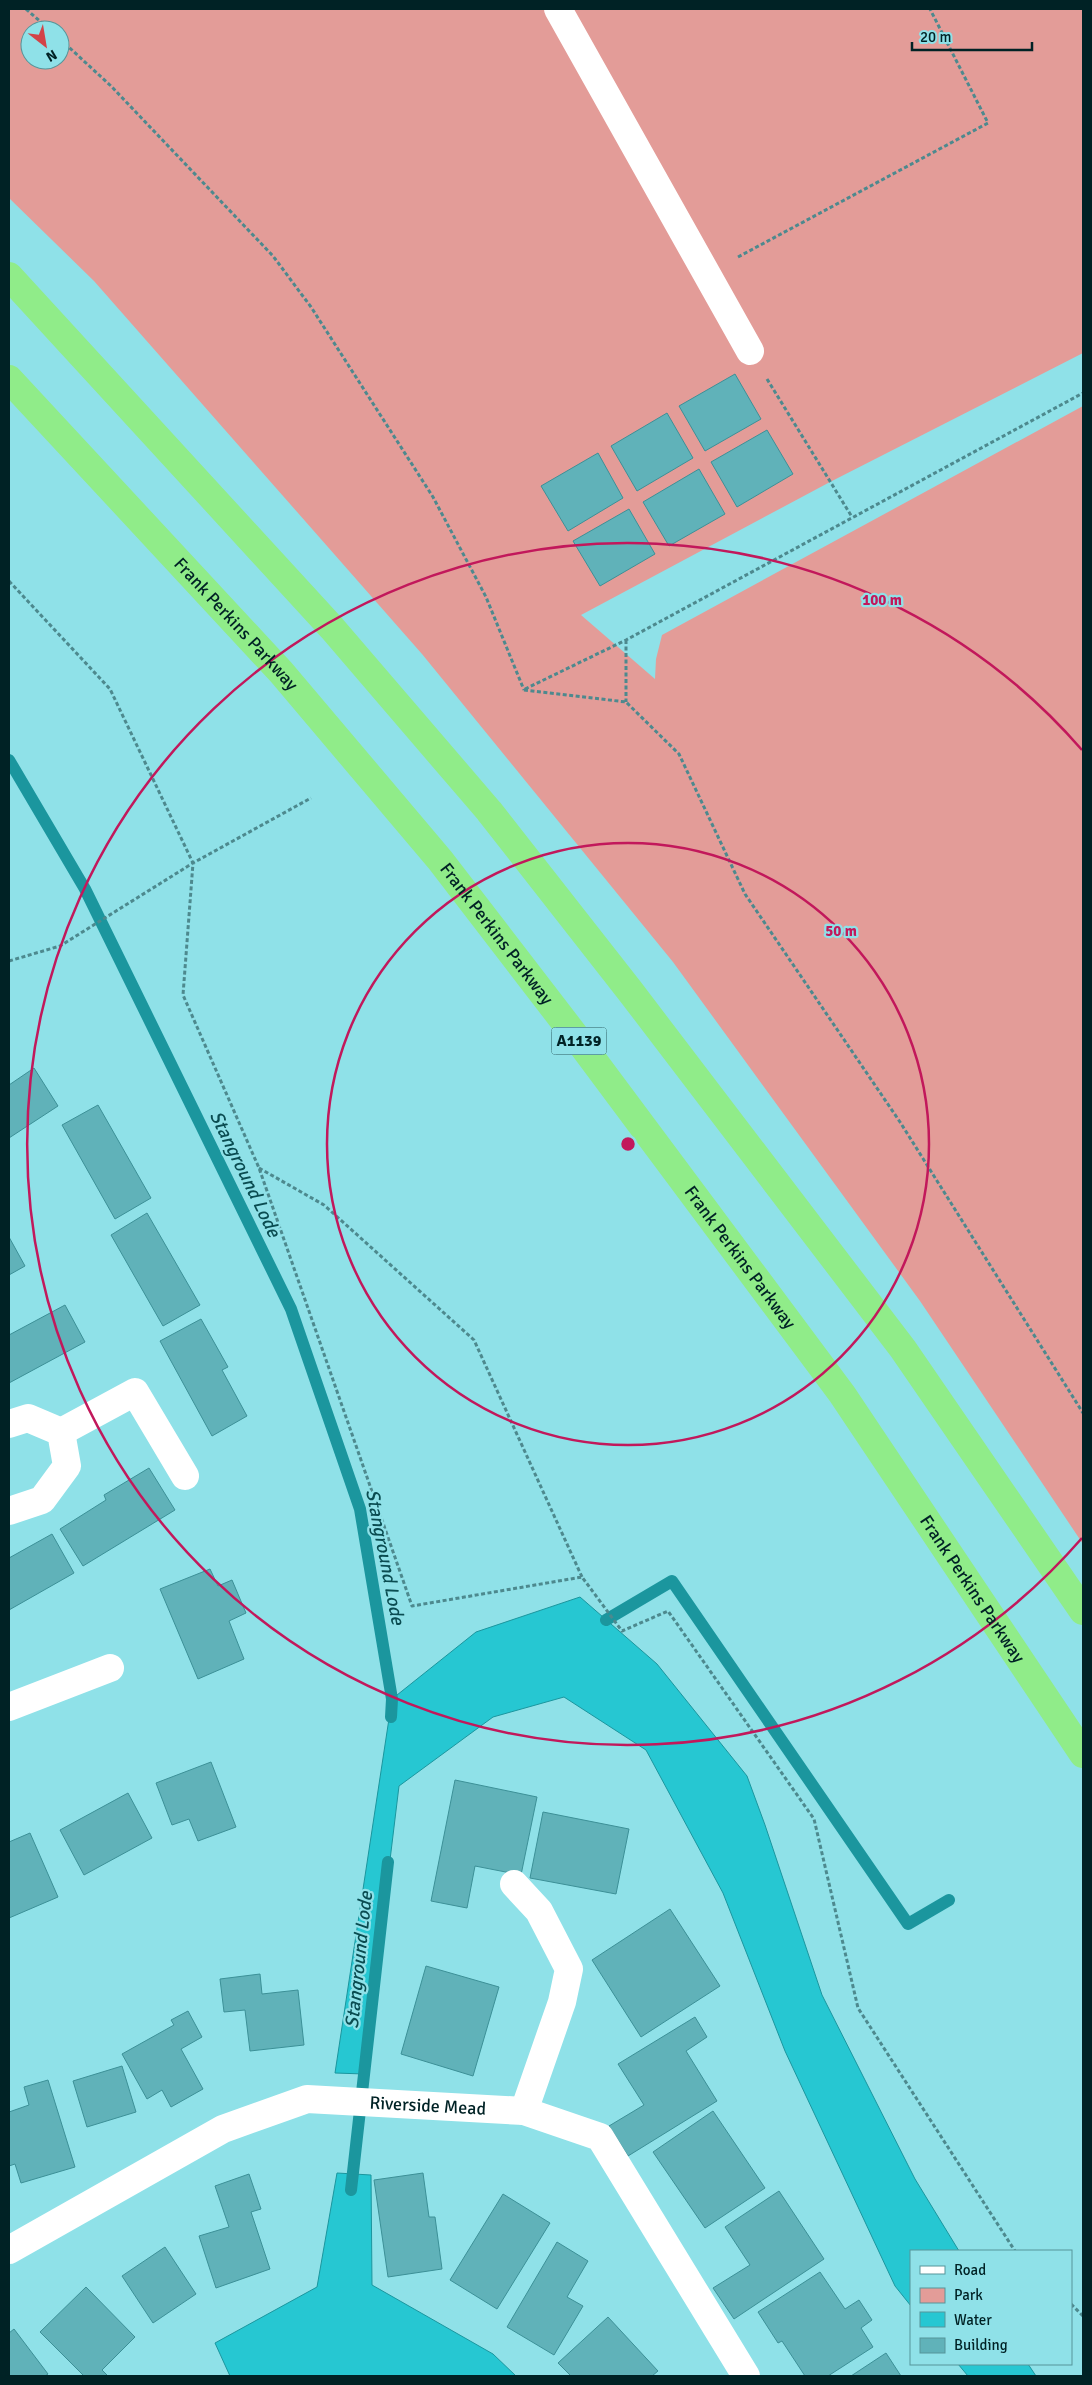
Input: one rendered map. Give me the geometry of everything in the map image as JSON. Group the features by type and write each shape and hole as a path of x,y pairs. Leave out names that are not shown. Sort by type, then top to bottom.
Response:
{"highway":[{"path":"9,276 332,628 489,811 630,991 903,1349 1083,1611"},
{"name":"Frank Perkins Parkway","path":"9,380 281,672 440,860 573,1033 842,1394 1083,1754"}],"street":[{"path":"558,9 750,351"},
{"path":"61,1432 135,1392 185,1476"},
{"path":"9,1424 28,1418 61,1432"},
{"path":"9,1511 42,1500 67,1466 61,1432"},
{"path":"9,1707 110,1668"},
{"path":"514,1884 539,1911 569,1969 562,2002 524,2111"},
{"name":"Riverside Mead","path":"9,2250 223,2129 307,2099 524,2111 600,2137 746,2376"}],"path":[{"path":"26,9 39,20"},
{"path":"707,274 988,123 930,9"},
{"path":"70,48 111,86 273,256 311,307 433,497 486,597 524,690"},
{"path":"750,351 852,518"},
{"path":"524,690 626,640 1083,393"},
{"path":"9,581 110,689 193,864 183,995 259,1168 412,1606 582,1577"},
{"path":"626,640 626,702"},
{"path":"524,690 626,702 678,754 745,894 900,1122 1083,1413"},
{"path":"9,961 60,946 193,864 311,798"},
{"path":"259,1168 324,1205 474,1340 582,1577 622,1631 668,1610 814,1819 858,2008 1014,2250"},
{"path":"1072,2305 1083,2316"}],"green space":[{"path":"9,9 1083,9 1083,353 830,482 581,615 655,679 656,659 662,635 1083,406 1083,1544 920,1301 673,962 422,654 94,281 9,198"}],"water":[{"path":"580,1597 657,1664 747,1776 822,1995 915,2179 958,2250 910,2250 910,2305 895,2286 785,2051 723,1893 646,1750 564,1697 493,1717 399,1786 364,2074 335,2073 392,1699 476,1632"},
{"path":"337,2173 371,2175 372,2285 493,2354 516,2376 230,2376 215,2343 317,2287"},
{"path":"959,2365 1029,2365 1036,2376 968,2376"}],"building":[{"path":"735,374 761,419 705,451 679,406"},
{"path":"667,413 693,458 637,491 611,446"},
{"path":"767,430 793,474 737,507 711,462"},
{"path":"598,453 623,498 568,531 541,486"},
{"path":"699,469 725,514 669,546 643,502"},
{"path":"629,509 655,554 600,586 573,541"},
{"path":"34,1068 58,1106 9,1138 9,1085"},
{"path":"98,1105 151,1198 115,1219 62,1125"},
{"path":"147,1213 200,1305 163,1326 111,1235"},
{"path":"9,1237 25,1266 9,1275"},
{"path":"65,1305 85,1342 9,1383 9,1335"},
{"path":"201,1319 228,1367 222,1370 247,1416 212,1436 160,1341"},
{"path":"149,1468 175,1510 83,1566 60,1529 106,1500 104,1495"},
{"path":"52,1534 74,1573 9,1610 9,1558"},
{"path":"210,1569 218,1586 232,1580 246,1613 229,1621 244,1659 198,1679 160,1589"},
{"path":"211,1762 236,1827 198,1841 189,1819 172,1825 156,1783"},
{"path":"455,1780 537,1797 521,1875 475,1866 467,1908 431,1901"},
{"path":"128,1793 152,1838 84,1875 60,1830"},
{"path":"543,1812 629,1829 616,1894 530,1878"},
{"path":"30,1833 58,1897 9,1918 9,1842"},
{"path":"670,1909 720,1986 641,2037 592,1960"},
{"path":"426,1966 499,1987 473,2076 401,2054"},
{"path":"260,1974 262,1994 298,1990 304,2045 250,2051 245,2010 224,2012 220,1979"},
{"path":"188,2011 202,2037 181,2049 203,2089 171,2107 162,2090 147,2099 122,2054 174,2025 171,2020"},
{"path":"695,2017 707,2037 686,2051 717,2101 628,2156 609,2126 644,2105 618,2064"},
{"path":"122,2066 136,2112 87,2127 73,2081"},
{"path":"48,2080 75,2167 21,2183 15,2164 9,2166 9,2112 29,2105 24,2087"},
{"path":"713,2111 765,2188 705,2228 653,2152"},
{"path":"423,2173 429,2217 435,2217 442,2269 388,2277 374,2180"},
{"path":"249,2174 261,2209 251,2212 270,2269 216,2288 199,2236 229,2227 215,2186"},
{"path":"779,2191 824,2259 734,2319 713,2288 750,2265 725,2227"},
{"path":"503,2194 550,2223 497,2309 450,2280"},
{"path":"557,2242 588,2261 567,2297 583,2306 554,2355 507,2327"},
{"path":"165,2247 196,2294 153,2323 122,2276"},
{"path":"820,2272 845,2309 859,2300 872,2320 861,2328 873,2347 828,2376 805,2376 782,2341 778,2343 758,2312"},
{"path":"86,2287 135,2337 102,2370 108,2376 84,2376 40,2332"},
{"path":"608,2317 658,2371 652,2376 571,2376 558,2363"},
{"path":"14,2329 48,2374 45,2376 9,2376 9,2333"},
{"path":"886,2353 901,2376 851,2376"}],"waterway":[{"name":"Stanground Lode","path":"9,760 85,889 291,1309 360,1509 392,1699 391,1717"},
{"path":"606,1620 672,1581 908,1924 949,1900"},
{"name":"Stanground Lode","path":"351,2190 388,1862"}]}
